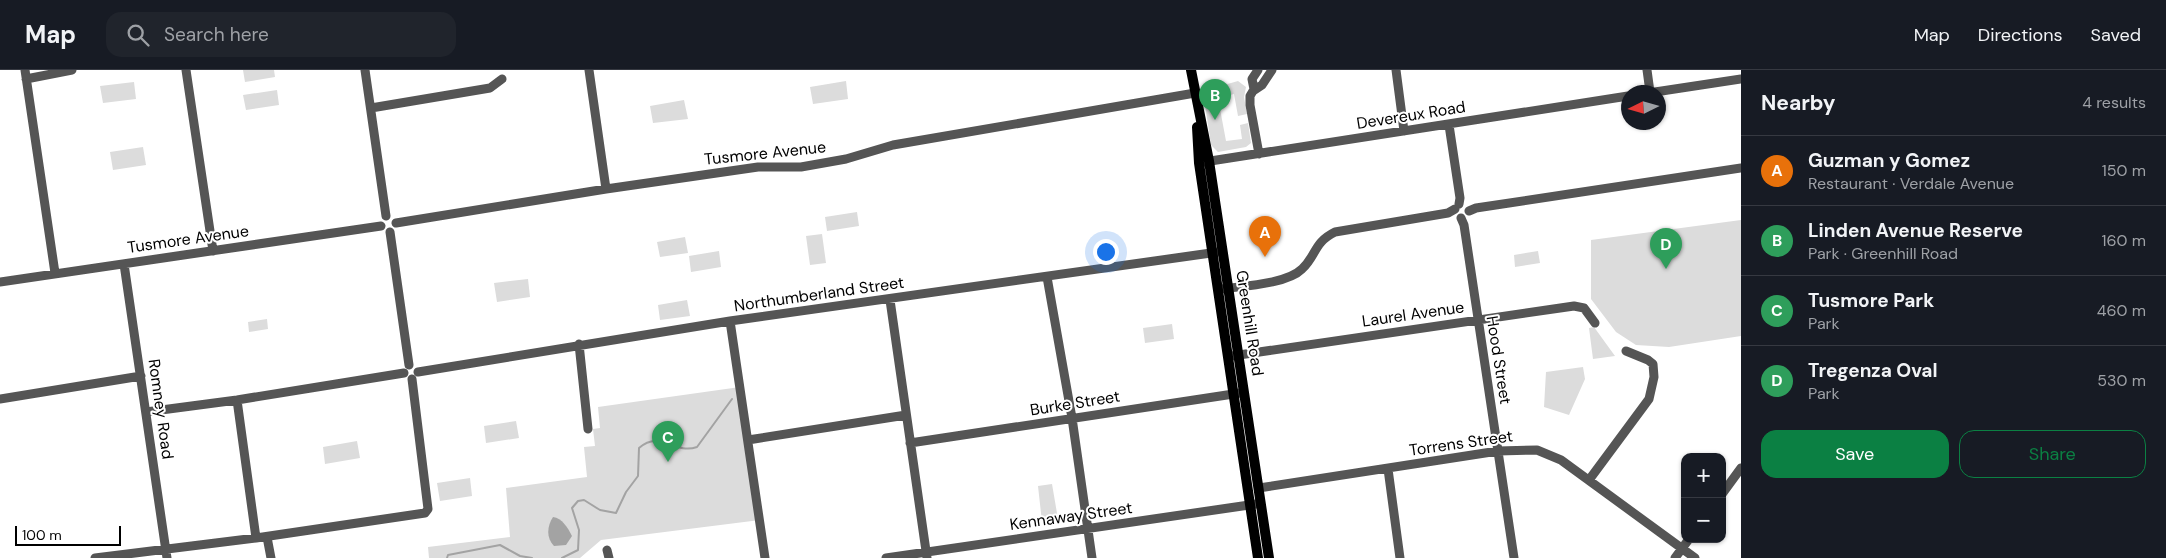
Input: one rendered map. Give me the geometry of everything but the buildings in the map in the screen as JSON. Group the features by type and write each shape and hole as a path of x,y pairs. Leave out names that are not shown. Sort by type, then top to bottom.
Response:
{"main road":[{"name":"Greenhill Road","path":"1191,70 1224,289 1234,394 1255,504 1269,558"},
{"name":"Greenhill Road","path":"1224,289 1240,355 1259,488 1255,504 1258,558"}],"street":[{"path":"55,273 26,75 72,70"},
{"path":"186,70 212,250"},
{"path":"365,70 386,216"},
{"path":"589,70 606,189"},
{"path":"1254,89 1252,79 1258,70"},
{"path":"1259,154 1250,96 1254,89 1262,85 1272,70"},
{"path":"1396,70 1404,131"},
{"path":"1647,70 1649,85"},
{"path":"371,108 490,88 502,79"},
{"path":"1666,90 1741,79"},
{"name":"Tusmore Avenue","path":"396,222 758,167 801,167 846,159 893,145 1194,93"},
{"name":"Devereux Road","path":"1204,162 1621,97"},
{"name":"Hood Street","path":"1448,124 1514,558"},
{"path":"1224,289 1295,275 1306,265 1321,241 1335,232 1741,168"},
{"path":"386,216 396,222 395,228 390,232"},
{"path":"386,216 381,221 381,226 385,231 390,232"},
{"name":"Tusmore Avenue","path":"0,282 381,226"},
{"path":"94,558 165,548 172,550 425,513 428,509 390,232"},
{"name":"Northumberland Street","path":"408,373 416,367 418,372 579,344 730,321 890,300 1219,252"},
{"name":"Romney Road","path":"124,264 167,558"},
{"path":"1048,277 1072,418 1092,558"},
{"path":"890,300 926,555"},
{"name":"Laurel Avenue","path":"1229,356 1579,306 1584,308 1595,323"},
{"path":"730,321 765,558"},
{"path":"579,344 588,429"},
{"path":"1589,480 1648,399 1654,378 1653,364 1626,351"},
{"path":"146,412 237,400 408,373"},
{"path":"0,399 141,376"},
{"name":"Burke Street","path":"910,443 1245,392"},
{"path":"237,400 256,538"},
{"path":"748,440 906,415"},
{"name":"Torrens Street","path":"1259,488 1498,451 1537,450 1561,460 1695,558"},
{"path":"1726,489 1741,468"},
{"path":"1388,469 1400,558"},
{"name":"Kennaway Street","path":"886,558 926,555 1088,528 1255,504"},
{"path":"267,537 270,558"},
{"path":"1676,558 1686,543"}],"shaded area":[{"path":"243,70 274,70 275,77 245,82"},
{"path":"846,81 848,99 813,104 810,87"},
{"path":"1238,81 1246,87 1244,97 1247,114 1238,116 1234,94 1218,98 1226,141 1242,139 1240,125 1248,123 1251,143 1246,147 1218,152 1211,145 1203,91"},
{"path":"134,82 136,99 103,103 100,86"},
{"path":"277,90 279,105 246,110 243,95"},
{"path":"684,100 688,119 653,123 650,106"},
{"path":"143,147 146,165 113,170 110,152"},
{"path":"857,212 859,226 827,231 825,217"},
{"path":"1741,220 1741,336 1669,347 1636,345 1616,332 1591,299 1591,240"},
{"path":"822,234 826,263 810,265 806,236"},
{"path":"685,237 688,253 660,257 657,242"},
{"path":"719,251 721,267 691,272 689,256"},
{"path":"1538,251 1540,263 1515,267 1514,255"},
{"path":"528,279 530,297 497,302 494,283"},
{"path":"687,300 690,316 660,320 658,305"},
{"path":"267,319 268,329 249,332 248,322"},
{"path":"1172,324 1174,339 1145,343 1143,328"},
{"path":"1594,327 1615,356 1593,359 1589,328"},
{"path":"1583,367 1585,379 1569,415 1544,407 1546,372"},
{"path":"740,387 760,520 601,540 580,558 429,558 428,547 510,537 506,488 587,477 584,447 595,446 593,429 600,428 598,407"},
{"path":"516,421 519,438 486,443 484,426"},
{"path":"357,441 360,458 325,464 323,447"},
{"path":"470,478 472,496 440,501 437,483"},
{"path":"1052,484 1058,519 1042,522 1038,486"},
{"path":"553,517 562,521 572,536 566,545 554,546 551,543 549,528"}],"waterway":[{"path":"562,558 578,550 579,530 572,508 578,501 584,500 600,510 616,513 626,492 638,476 639,448 654,441 661,441 681,448 697,447 732,399"},
{"path":"447,558 448,555 500,545 520,556 532,558"}],"place":[{"name":"Linden Avenue Reserve","path":"1215,120"},
{"name":"Guzman y Gomez","path":"1265,257"},
{"name":"Tregenza Oval","path":"1666,269"},
{"name":"Tusmore Park","path":"668,462"}]}
